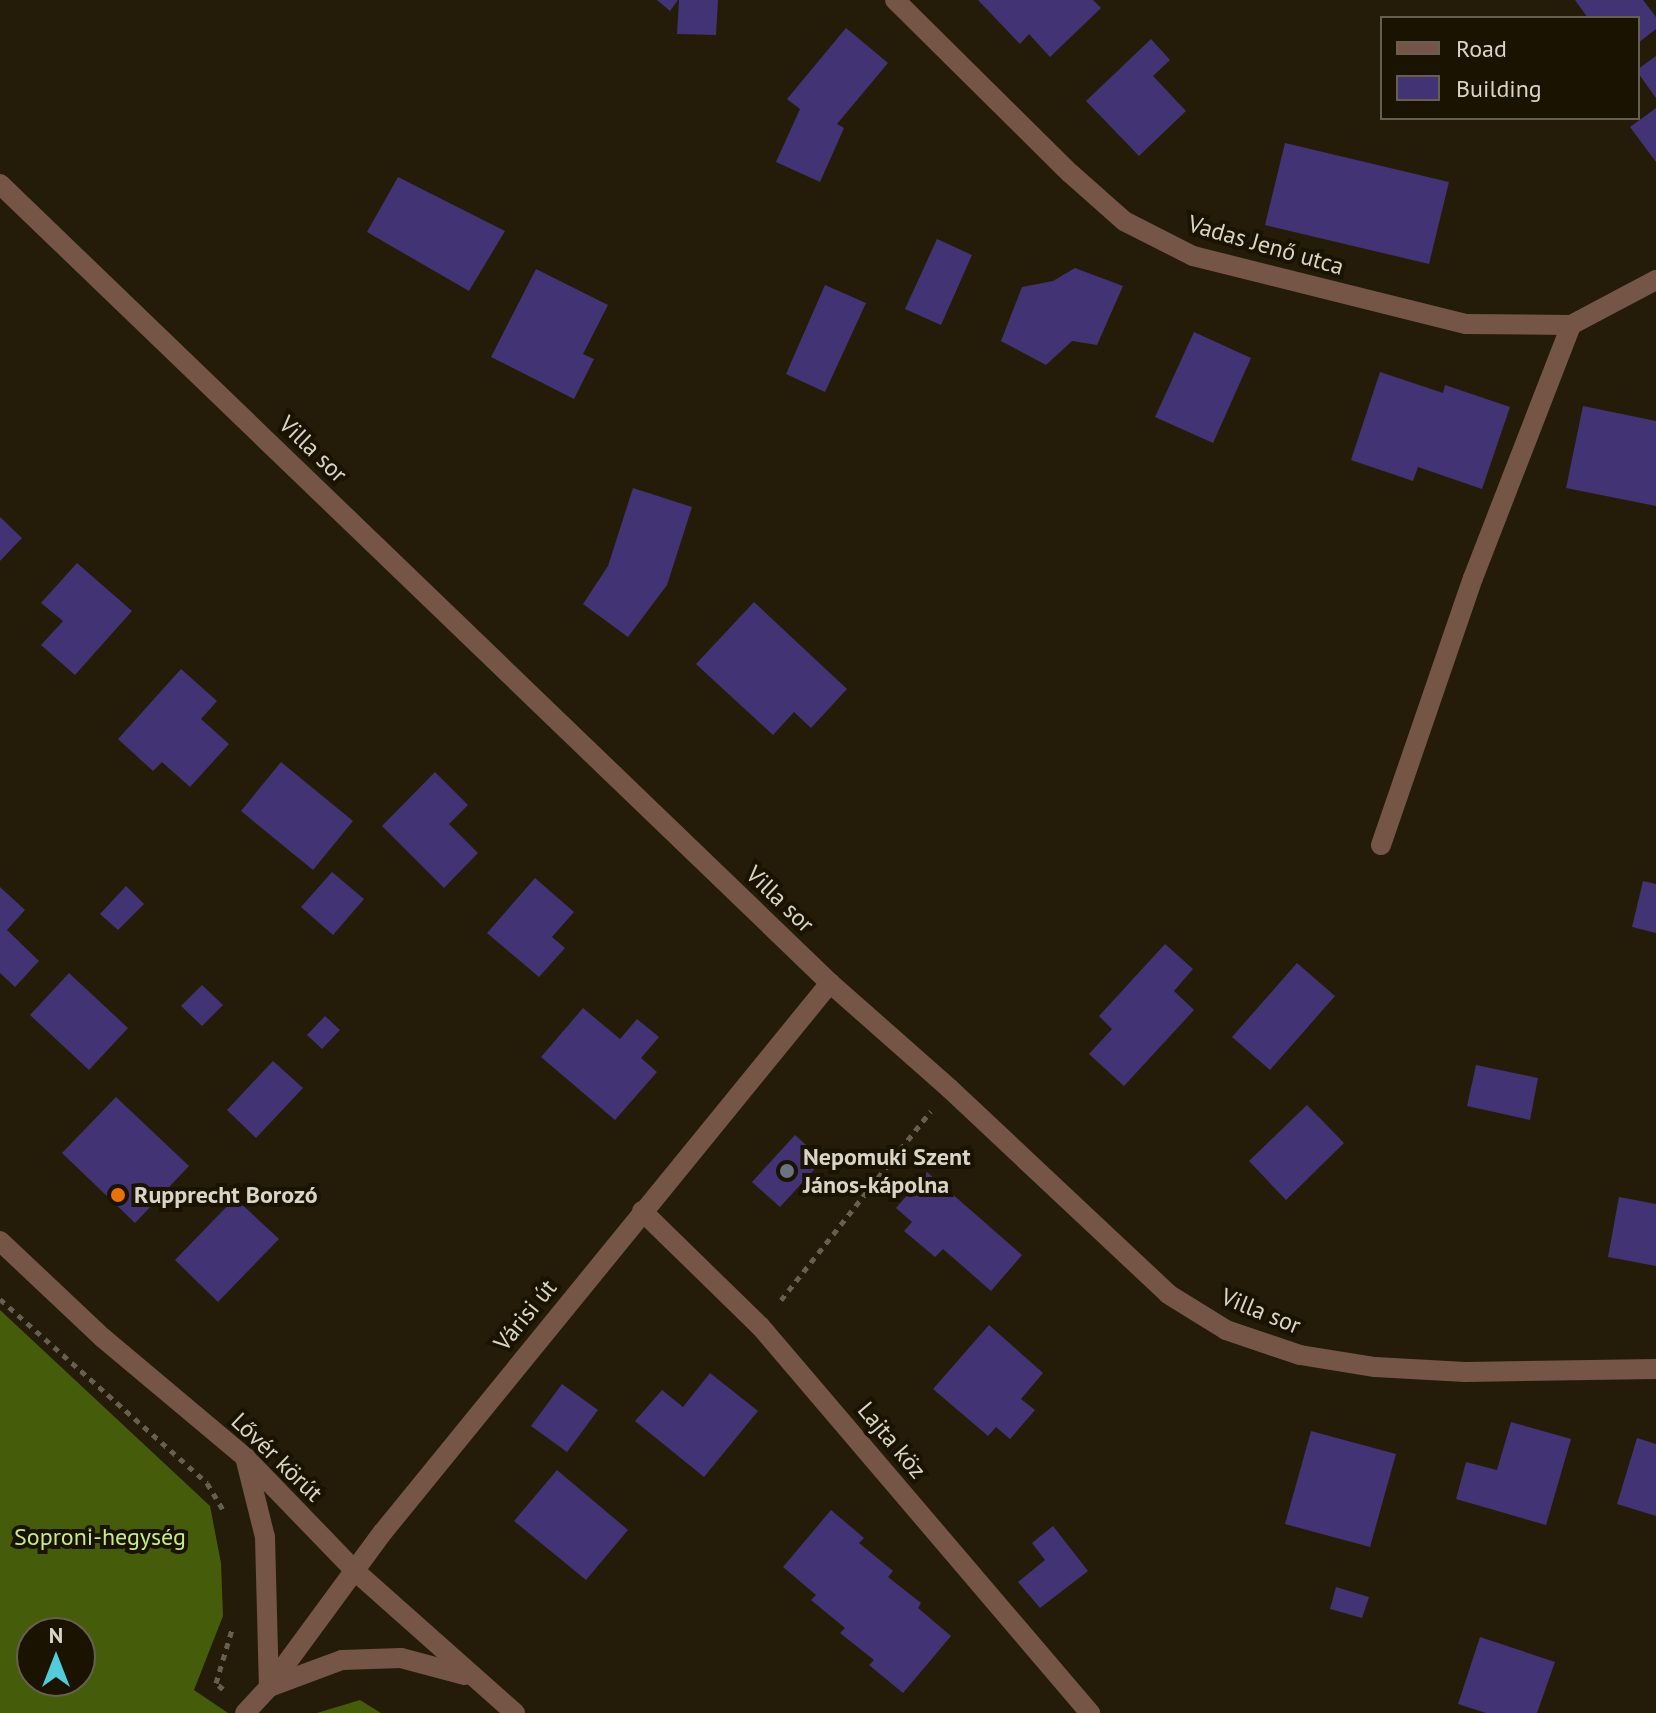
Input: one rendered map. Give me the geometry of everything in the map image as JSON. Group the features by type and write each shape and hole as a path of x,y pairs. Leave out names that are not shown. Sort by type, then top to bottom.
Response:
{"street":[{"name":"Vadas Jenő utca","path":"895,0 1070,173 1124,221 1193,256 1466,324 1571,325 1656,280"},
{"name":"Villa sor","path":"0,184 830,983 949,1088 1168,1294 1226,1330 1300,1355 1375,1367 1465,1372 1656,1369"},
{"path":"1381,845 1473,578 1571,325"},
{"name":"Várisi út","path":"247,1711 642,1211 830,983"},
{"name":"Lajta köz","path":"642,1211 760,1326 1090,1713"},
{"name":"Lővér körút","path":"0,1241 103,1338 245,1457 355,1571 515,1713"},
{"path":"245,1457 265,1537 269,1687"},
{"name":"Várisi út","path":"269,1687 342,1660 401,1658 471,1676"}],"path":[{"path":"760,1326 949,1088"},
{"path":"0,1299 207,1483 225,1514"},
{"path":"235,1619 216,1683 247,1711"}],"green space":[{"name":"Soproni-hegység","path":"0,1310 210,1506 221,1563 223,1616 194,1690 228,1713 0,1713"},
{"path":"360,1700 381,1713 317,1713"}],"building":[{"path":"657,0 678,0 670,11"},
{"path":"679,0 718,0 716,35 677,34"},
{"path":"978,0 1093,0 1101,8 1050,57 1029,34 1020,44"},
{"path":"1575,0 1643,0 1656,17 1656,29 1640,41 1640,16 1587,16"},
{"path":"846,28 888,63 837,124 844,128 820,182 776,162 800,109 787,99"},
{"path":"1151,39 1170,60 1153,76 1186,111 1139,156 1086,101"},
{"path":"1656,56 1656,98 1640,76 1640,68"},
{"path":"1656,108 1656,162 1630,127"},
{"path":"1285,143 1449,182 1429,264 1265,225"},
{"path":"398,177 505,231 469,291 367,232"},
{"path":"937,239 972,255 941,325 905,309"},
{"path":"1075,268 1123,286 1097,345 1072,341 1046,365 1001,341 1022,287 1053,281"},
{"path":"536,269 608,305 583,354 594,359 574,399 491,357"},
{"path":"825,285 866,303 825,392 786,374"},
{"path":"1194,332 1251,358 1213,443 1155,417"},
{"path":"1380,372 1443,393 1445,385 1510,407 1482,489 1418,467 1413,481 1351,460"},
{"path":"1583,406 1656,421 1656,506 1566,488"},
{"path":"633,488 692,507 667,585 628,637 583,604 608,566"},
{"path":"0,517 22,538 0,561"},
{"path":"77,563 132,611 75,675 41,645 63,621 41,603"},
{"path":"754,602 847,689 811,728 794,712 773,735 696,664"},
{"path":"181,669 217,701 201,719 229,744 190,787 162,762 153,771 118,739"},
{"path":"281,762 353,821 313,870 241,811"},
{"path":"435,772 468,805 449,824 478,853 444,888 382,826"},
{"path":"332,872 364,899 333,935 301,907"},
{"path":"535,878 574,912 552,937 565,948 539,977 487,933"},
{"path":"1643,881 1656,884 1656,933 1632,927"},
{"path":"126,886 144,904 118,930 100,914"},
{"path":"0,887 25,910 7,930 39,961 15,987 0,973"},
{"path":"1165,944 1193,969 1174,991 1194,1010 1124,1086 1089,1054 1112,1029 1099,1016"},
{"path":"1297,963 1335,996 1270,1070 1232,1037"},
{"path":"69,973 128,1028 89,1070 30,1015"},
{"path":"202,985 223,1005 202,1026 181,1006"},
{"path":"583,1008 620,1039 637,1019 659,1037 641,1058 657,1072 615,1120 541,1057"},
{"path":"325,1016 340,1030 322,1049 307,1035"},
{"path":"273,1061 303,1088 256,1138 227,1110"},
{"path":"1476,1065 1538,1078 1530,1120 1467,1106"},
{"path":"116,1097 189,1166 135,1223 62,1153"},
{"path":"1307,1105 1344,1143 1286,1200 1249,1161"},
{"name":"Nepomuki Szent János-kápolna","path":"795,1135 823,1160 780,1207 752,1182"},
{"path":"927,1172 1022,1255 991,1291 943,1249 935,1257 904,1231 912,1222 896,1208"},
{"path":"1619,1197 1656,1204 1656,1266 1608,1257"},
{"path":"235,1198 279,1239 218,1302 175,1260"},
{"path":"989,1325 1043,1373 1021,1399 1035,1410 1010,1439 996,1427 988,1436 933,1389"},
{"path":"710,1373 758,1411 704,1477 635,1421 662,1390 683,1407"},
{"path":"562,1384 598,1410 567,1452 531,1426"},
{"path":"1511,1422 1571,1439 1546,1525 1456,1499 1466,1462 1497,1470"},
{"path":"1311,1431 1396,1454 1370,1547 1285,1524"},
{"path":"1637,1438 1656,1444 1656,1516 1617,1504"},
{"path":"557,1470 628,1530 586,1580 514,1521"},
{"path":"831,1510 864,1538 859,1543 893,1571 888,1577 921,1603 918,1608 951,1636 903,1693 869,1665 874,1660 840,1633 845,1628 811,1600 816,1595 783,1567"},
{"path":"1053,1526 1088,1571 1040,1608 1018,1582 1045,1560 1032,1543"},
{"path":"1336,1587 1369,1597 1362,1618 1330,1609"},
{"path":"1480,1637 1555,1662 1537,1713 1486,1713 1458,1704"}],"place":[{"name":"Nepomuki Szent János-kápolna","path":"787,1171"},
{"name":"Rupprecht Borozó","path":"118,1195"}]}
